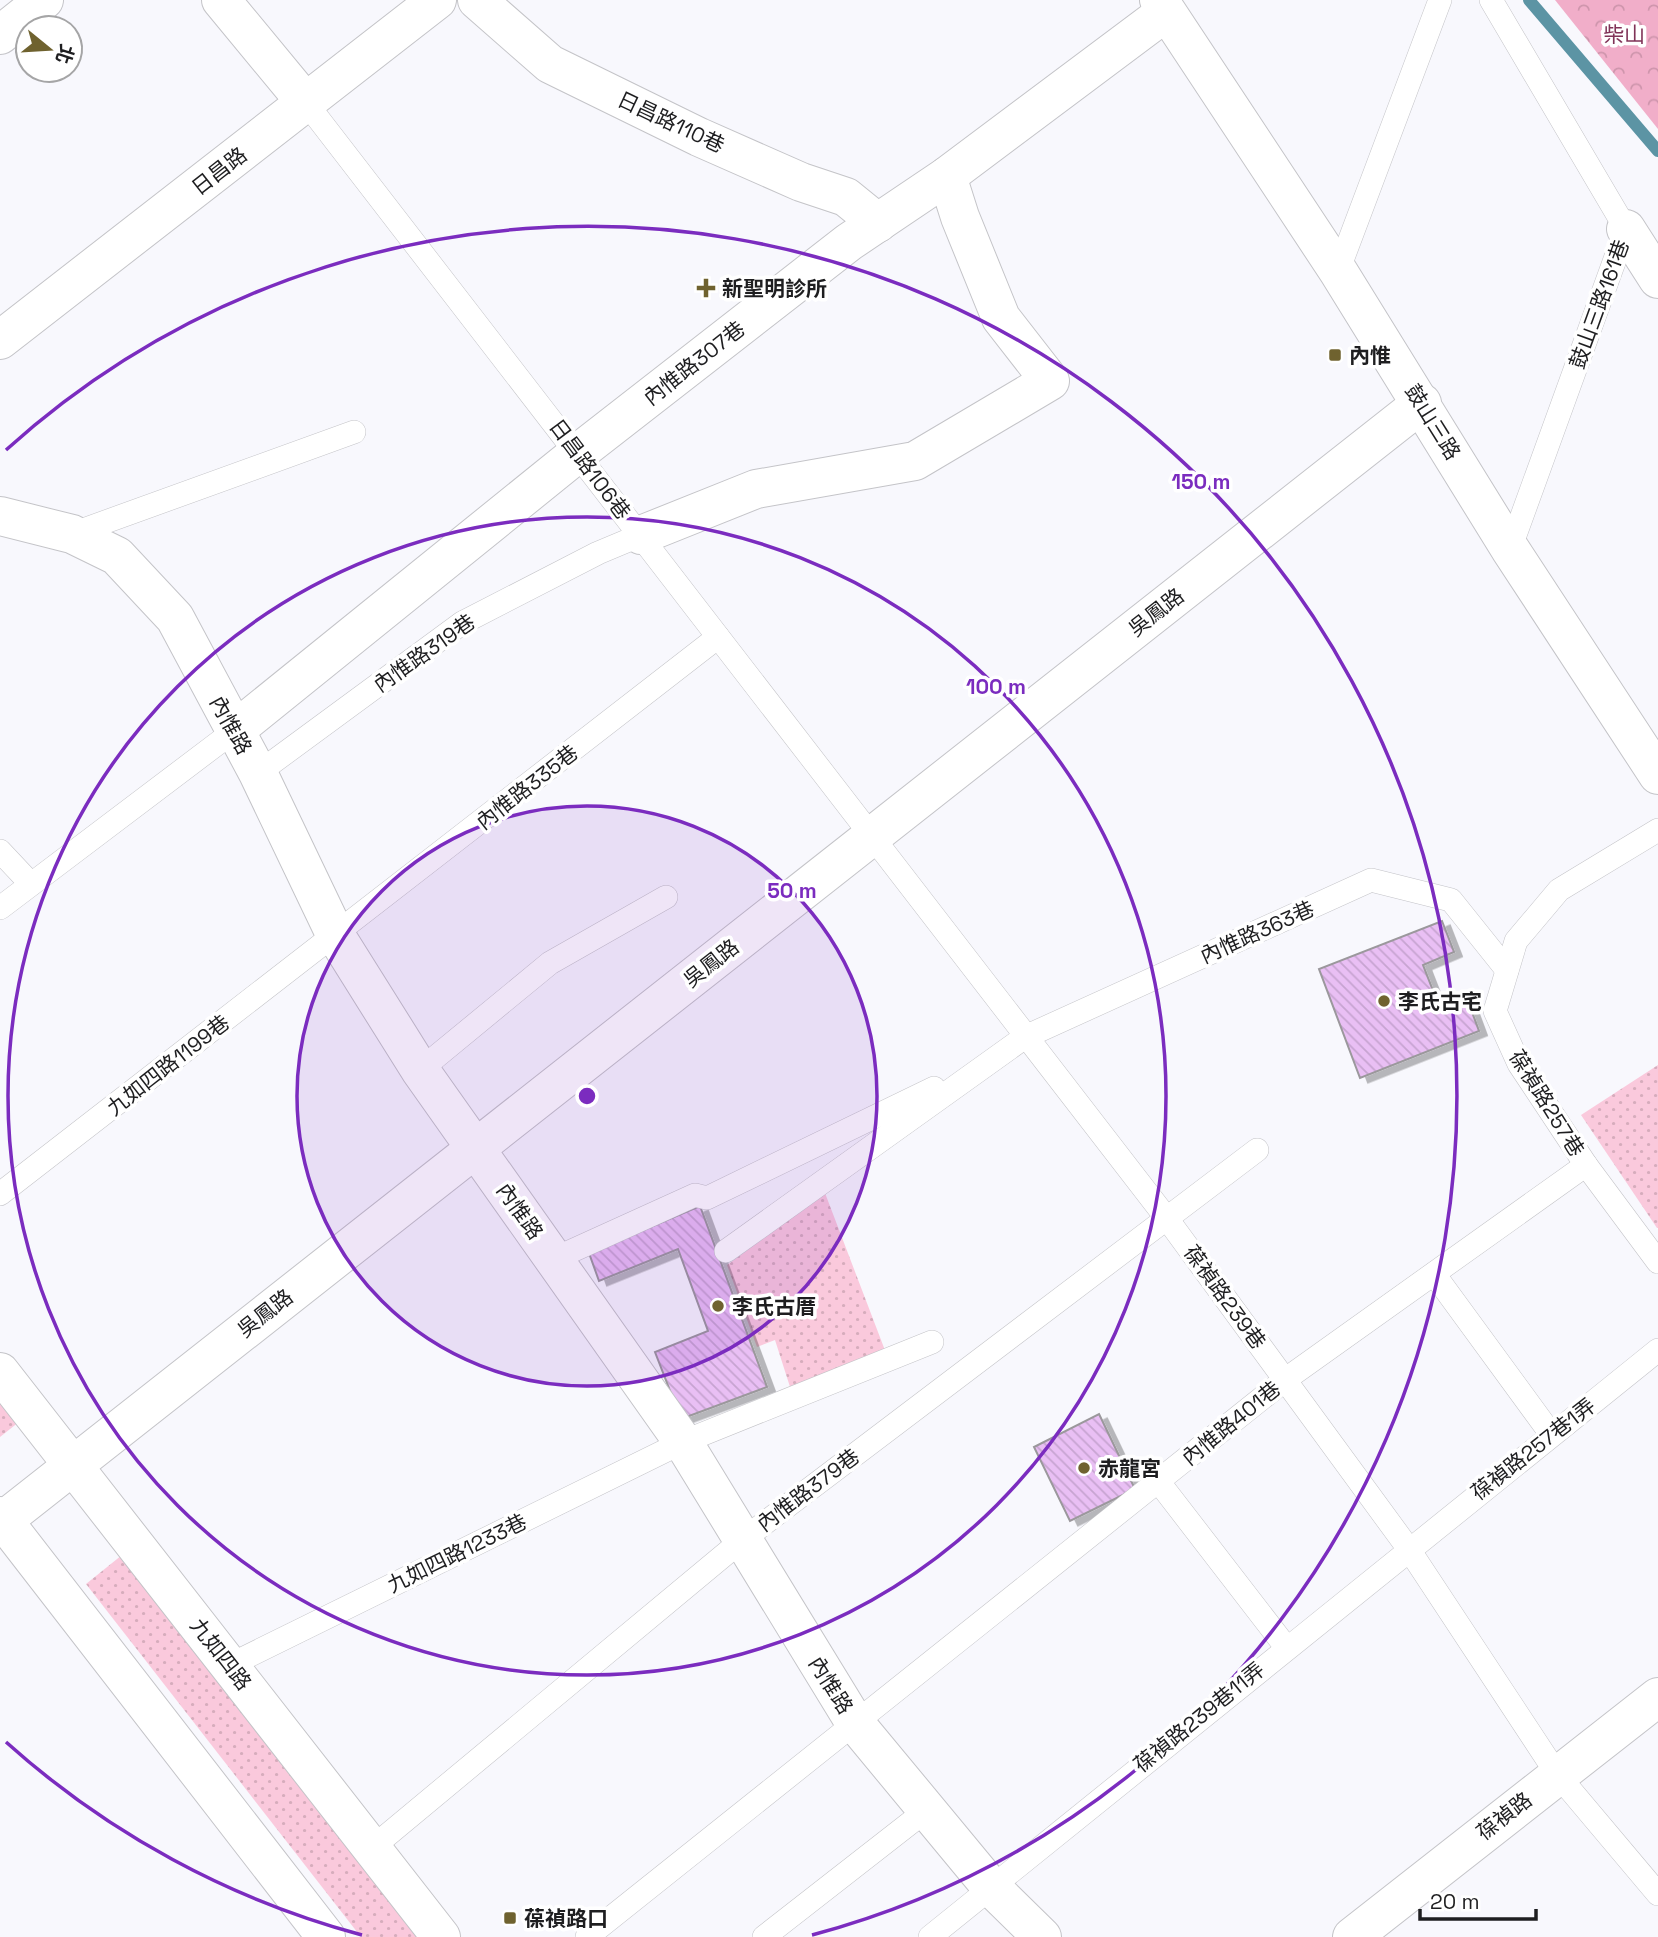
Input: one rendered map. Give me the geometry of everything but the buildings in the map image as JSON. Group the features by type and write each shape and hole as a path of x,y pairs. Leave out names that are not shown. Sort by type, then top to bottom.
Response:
{"street":[{"path":"0,35 44,0"},
{"path":"222,0 306,104"},
{"name":"日昌路","path":"0,340 437,0"},
{"name":"日昌路110巷","path":"477,0 550,64 712,143 801,182 846,197 878,222"},
{"name":"內惟路307巷","path":"233,731 578,453 878,222 947,176 1165,4"},
{"name":"鼓山三路","path":"1165,4 1422,403 1510,549 1658,775"},
{"path":"640,536 756,489 915,461 1050,381 1001,318 960,217 947,176"},
{"path":"1626,229 1658,279"},
{"name":"吳鳳路","path":"1,1519 72,1466 1422,403"},
{"name":"內惟路","path":"0,516 72,534 117,556 175,618 233,731 258,773 336,936 419,1070 683,1442 741,1541 855,1723 990,1886 1042,1937"},
{"name":"九如四路","path":"0,1372 441,1937"},
{"path":"1,1519 326,1937"},
{"name":"葆禎路","path":"1352,1937 1658,1697"}],"lane":[{"path":"1338,271 1440,0"},
{"name":"鼓山三路161巷","path":"1491,0 1626,229 1510,549"},
{"name":"日昌路106巷","path":"306,104 578,453 870,837"},
{"path":"72,534 354,432"},
{"name":"內惟路319巷","path":"258,773 462,623 598,554 640,536"},
{"name":"內惟路335巷","path":"336,936 718,637"},
{"path":"0,908 233,731"},
{"name":"葆禎路257巷","path":"1658,830 1559,890 1516,941 1495,1011 1519,1065 1586,1165 1658,1262"},
{"name":"葆禎路239巷","path":"870,837 1168,1220 1408,1548 1557,1774 1658,1894"},
{"path":"0,851 31,884"},
{"name":"內惟路363巷","path":"726,1251 1025,1037 1371,880 1451,900 1507,970"},
{"path":"419,1070 550,963 666,897"},
{"name":"九如四路1199巷","path":"0,1194 336,936"},
{"name":"內惟路363巷","path":"554,1259 695,1195 706,1198 990,1061"},
{"path":"819,1144 835,1173"},
{"name":"內惟路379巷","path":"373,1847 741,1541 1257,1150"},
{"name":"內惟路401巷","path":"587,1937 1286,1379 1586,1165"},
{"path":"1434,1274 1551,1434"},
{"path":"683,1442 932,1342"},
{"name":"葆禎路257巷1弄","path":"1408,1548 1658,1350"},
{"name":"九如四路1233巷","path":"230,1665 683,1442"},
{"path":"1158,1481 1286,1647"},
{"name":"葆禎路239巷11弄","path":"930,1937 1408,1548"},
{"path":"764,1937 928,1809"}],"green space":[{"name":"柴山","path":"1555,0 1658,0 1658,129"}],"shaded area":[{"path":"1658,1065 1658,1228 1657,1228 1581,1115"},
{"path":"825,1193 886,1353 791,1390 775,1340 757,1347 727,1265"},
{"path":"0,1388 24,1418 0,1437"},
{"path":"122,1555 420,1937 361,1937 86,1584"}],"waterway":[{"path":"1529,0 1658,151"}],"place":[{"name":"新聖明診所","path":"706,288"},
{"name":"內惟","path":"1335,355"},
{"name":"李氏古宅","path":"1384,1001"},
{"name":"李氏古厝","path":"718,1306"},
{"name":"赤龍宮","path":"1084,1468"},
{"name":"葆禎路口","path":"510,1918"}]}
